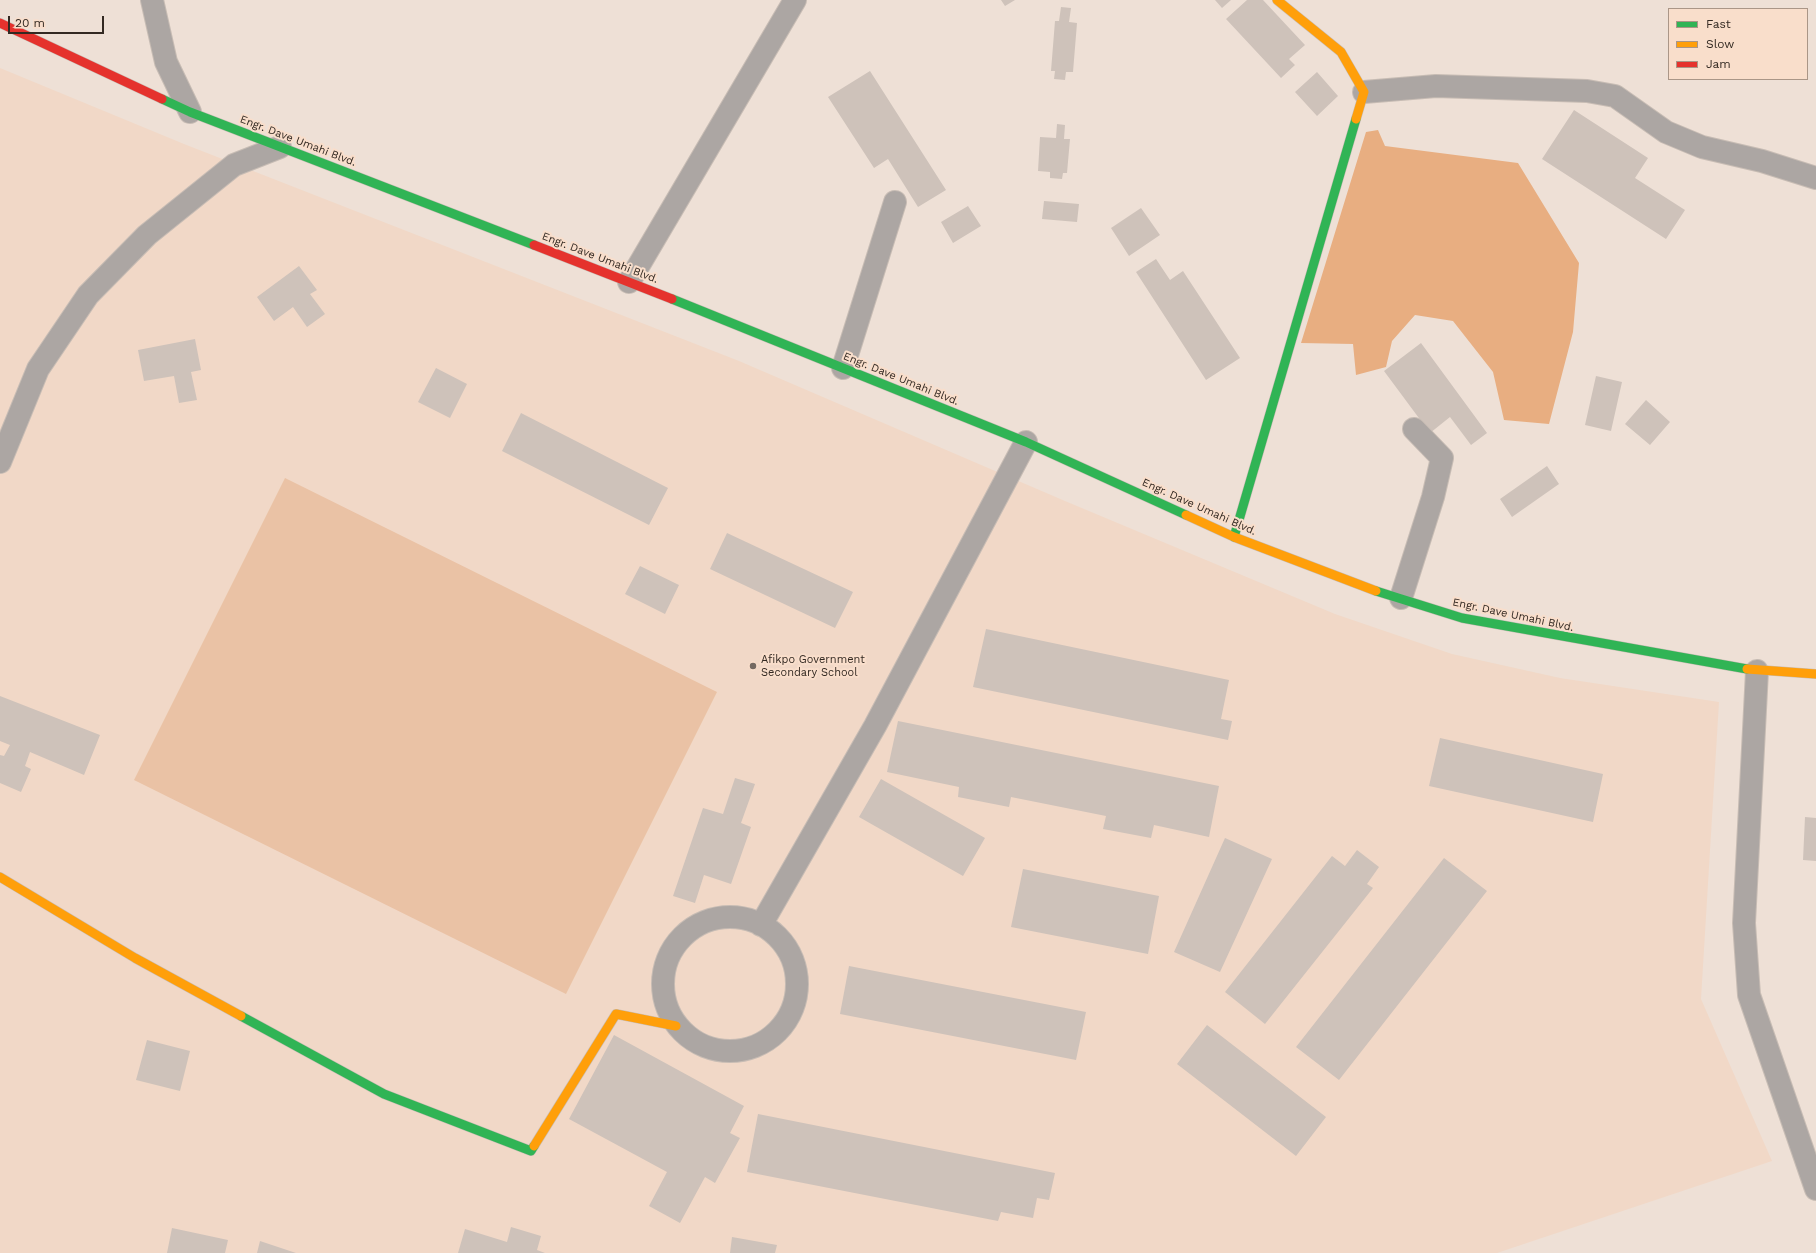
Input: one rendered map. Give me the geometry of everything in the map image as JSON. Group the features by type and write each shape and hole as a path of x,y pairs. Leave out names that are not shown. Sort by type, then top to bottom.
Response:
{"street":[{"path":"152,0 166,62 190,112"},
{"path":"629,282 795,0"},
{"path":"1234,537 1364,92 1341,52 1277,0"},
{"name":"Engr. Dave Umahi Blvd.","path":"0,22 190,112 629,282 1026,442 1234,537 1352,583 1462,618 1582,641 1757,671 1816,674"},
{"path":"1364,92 1436,86 1587,90 1615,96 1666,132 1702,147 1762,161 1816,178"},
{"path":"0,462 38,369 88,295 147,235 234,165 280,147"},
{"path":"843,368 895,202"},
{"path":"1401,598 1433,497 1442,458 1414,429"},
{"path":"761,925 875,726 1026,442"},
{"path":"1757,671 1744,923 1749,996 1816,1189"},
{"path":"0,877 136,958 384,1094 531,1151 616,1014 676,1026"},
{"path":"736,917 761,925 781,941 794,964 797,991 790,1016 773,1036 750,1049 724,1051 698,1044 676,1026 665,1004 662,978 669,953 686,932 709,920 736,917"}],"shaded area":[{"name":"Afikpo Government Secondary School","path":"0,68 184,144 739,361 1065,501 1335,614 1452,654 1560,678 1719,702 1701,999 1772,1161 1497,1253 0,1253"},
{"path":"1378,130 1385,146 1518,163 1579,263 1573,332 1549,424 1504,420 1493,372 1453,321 1415,315 1392,341 1386,367 1356,375 1353,344 1301,343 1366,132"},
{"path":"285,478 717,692 566,994 134,780"}],"building":[{"path":"1001,0 1015,0 1005,6"},
{"path":"1215,0 1231,0 1222,8"},
{"path":"1247,0 1263,0 1305,45 1289,59 1295,65 1281,78 1226,19"},
{"path":"1061,7 1071,8 1069,22 1077,23 1073,72 1066,72 1065,80 1054,79 1055,71 1051,71 1055,21 1059,21"},
{"path":"870,71 946,190 918,207 888,159 874,168 828,97"},
{"path":"1317,72 1338,96 1317,116 1295,92"},
{"path":"1574,110 1648,158 1635,178 1685,210 1666,239 1542,159"},
{"path":"1057,124 1065,125 1064,139 1070,139 1067,173 1063,173 1062,179 1050,178 1050,172 1038,171 1040,137 1056,138"},
{"path":"1044,201 1079,204 1077,222 1042,219"},
{"path":"968,206 981,226 953,243 941,222"},
{"path":"1141,208 1160,235 1129,256 1111,228"},
{"path":"1156,259 1170,280 1183,271 1240,358 1206,380 1136,272"},
{"path":"299,266 317,290 310,294 325,314 307,327 293,307 274,321 257,297"},
{"path":"195,339 201,370 191,372 197,400 179,403 174,376 144,381 138,350"},
{"path":"1421,343 1487,433 1471,445 1450,417 1430,433 1384,371"},
{"path":"436,368 467,384 450,418 418,402"},
{"path":"1596,376 1622,382 1611,431 1585,425"},
{"path":"1646,400 1670,422 1650,445 1625,424"},
{"path":"521,413 668,488 649,525 502,451"},
{"path":"1547,466 1559,484 1512,517 1500,499"},
{"path":"727,533 853,592 835,628 710,569"},
{"path":"640,566 679,585 665,614 625,594"},
{"path":"986,629 1229,680 1221,719 1232,721 1228,740 973,687"},
{"path":"0,696 100,735 84,775 30,752 25,766 31,769 21,792 0,783 0,755 4,756 10,745 0,741"},
{"path":"898,721 1219,786 1209,837 1154,825 1151,838 1103,829 1106,816 1011,797 1009,807 958,797 959,787 887,772"},
{"path":"1440,738 1603,774 1593,822 1429,786"},
{"path":"735,778 755,784 741,823 751,827 731,884 704,875 695,903 673,896 703,808 723,814"},
{"path":"881,779 985,838 963,876 859,817"},
{"path":"1805,817 1816,818 1816,861 1803,860"},
{"path":"1225,838 1272,859 1220,972 1174,952"},
{"path":"1357,850 1379,867 1367,884 1373,888 1265,1024 1225,992 1332,856 1345,866"},
{"path":"1444,858 1487,891 1339,1080 1296,1047"},
{"path":"1023,869 1159,896 1148,954 1011,927"},
{"path":"849,966 1086,1012 1076,1060 840,1014"},
{"path":"1207,1025 1326,1117 1296,1156 1177,1064"},
{"path":"614,1035 744,1106 730,1133 740,1138 715,1183 705,1177 680,1223 649,1206 667,1172 569,1119"},
{"path":"147,1040 190,1051 180,1091 136,1080"},
{"path":"758,1114 1055,1173 1049,1200 1037,1198 1033,1218 1001,1212 998,1221 747,1172"},
{"path":"511,1227 541,1236 537,1250 545,1253 458,1253 465,1229 507,1242"},
{"path":"172,1228 228,1240 225,1253 167,1253"},
{"path":"732,1237 777,1245 775,1253 730,1253"},
{"path":"260,1241 296,1253 257,1253"}],"traffic: fast":[{"path":"162,99 190,112 534,245"},
{"path":"1234,537 1356,119"},
{"path":"672,299 1026,442 1186,515"},
{"path":"1376,591 1462,618 1747,669"},
{"path":"241,1016 384,1094 531,1151 534,1146"}],"traffic: slow":[{"path":"1277,0 1341,52 1364,92 1356,119"},
{"path":"1186,515 1234,537 1376,591"},
{"path":"1747,669 1816,674"},
{"path":"0,877 135,958 241,1016"},
{"path":"534,1146 616,1014 676,1026"}],"traffic: jam":[{"path":"0,23 162,99"},
{"path":"534,245 672,299"}],"place":[{"name":"Afikpo Government Secondary School","path":"753,666"}]}
